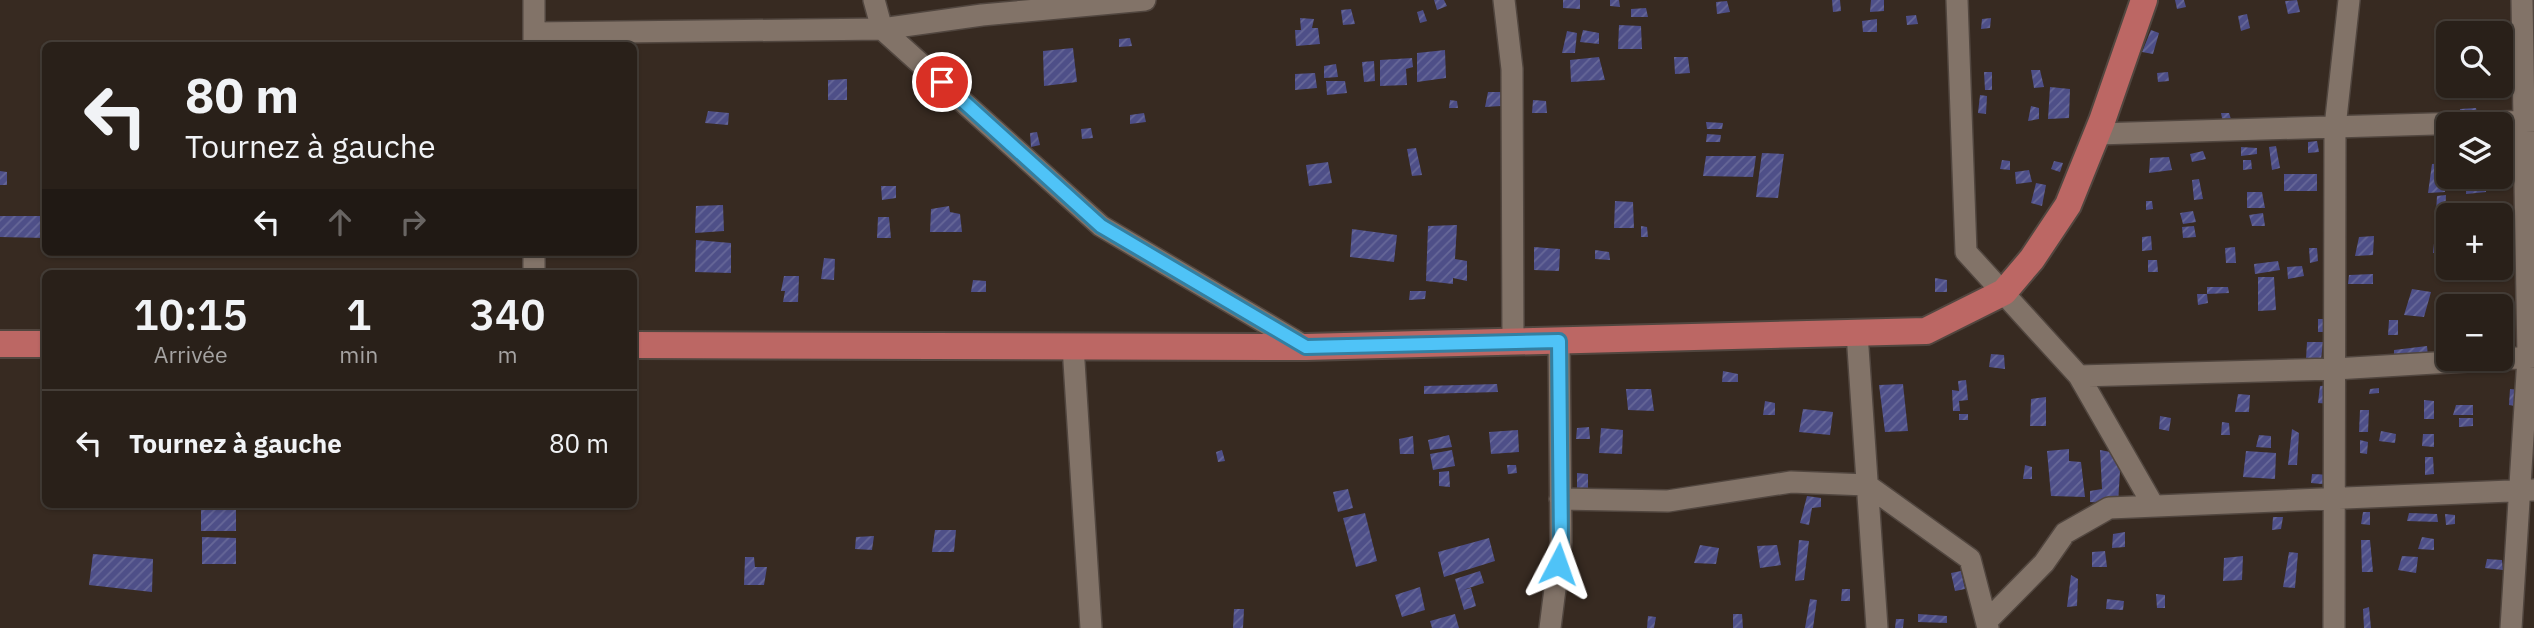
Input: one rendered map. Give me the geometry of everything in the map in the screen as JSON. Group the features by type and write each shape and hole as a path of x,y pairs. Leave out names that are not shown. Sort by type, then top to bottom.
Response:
{"main road":[{"path":"637,345 1306,347 1926,331 2004,292 2032,259 2068,205 2097,134 2144,0"},
{"path":"0,344 42,344"}],"street":[{"path":"534,0 534,39 882,29 1089,3 1145,0"},
{"path":"874,0 882,29 1101,226 1306,347"},
{"path":"1504,0 1512,69 1513,342"},
{"path":"1956,0 1966,252 2079,376 2153,505"},
{"path":"2334,628 2334,127 2349,0"},
{"path":"2511,628 2527,490 2531,357 2529,122 2522,0"},
{"path":"2097,134 2529,122"},
{"path":"1857,333 1877,628"},
{"path":"1550,628 1561,542 1559,341"},
{"path":"1073,346 1091,628"},
{"path":"2079,376 2334,369 2531,357"},
{"path":"1560,499 1668,501 1791,482 1867,485 1970,559 1988,624"},
{"path":"1988,624 2044,563 2065,533 2109,508 2527,490"}],"building":[{"path":"1434,0 1444,0 1447,6 1437,10"},
{"path":"1563,0 1580,0 1580,9 1563,8"},
{"path":"1610,0 1619,0 1620,7 1610,6"},
{"path":"1832,0 1840,0 1841,11 1833,12"},
{"path":"1871,0 1884,0 1884,11 1870,12"},
{"path":"2175,0 2184,0 2186,7 2177,9"},
{"path":"2297,0 2300,12 2288,14 2285,1"},
{"path":"1727,1 1730,12 1717,14 1716,2"},
{"path":"1646,8 1648,17 1631,17 1631,9"},
{"path":"1351,9 1355,24 1343,25 1341,10"},
{"path":"1423,10 1427,21 1420,23 1417,12"},
{"path":"2247,14 2250,28 2241,31 2238,16"},
{"path":"1916,15 1918,24 1907,25 1906,16"},
{"path":"1300,18 1314,19 1312,28 1318,28 1320,44 1296,46 1295,30 1301,30"},
{"path":"1991,18 1990,28 1981,29 1982,19"},
{"path":"1877,19 1877,32 1863,32 1862,21"},
{"path":"1619,25 1641,26 1642,49 1618,49"},
{"path":"1583,30 1599,33 1599,44 1580,42"},
{"path":"2151,30 2159,33 2153,54 2142,52"},
{"path":"1567,31 1577,33 1575,53 1562,53"},
{"path":"1130,38 1132,46 1119,47 1119,39"},
{"path":"1073,48 1077,82 1044,86 1043,51"},
{"path":"1445,50 1446,78 1417,82 1417,53"},
{"path":"1599,57 1605,80 1571,82 1570,60"},
{"path":"1674,57 1688,57 1690,73 1675,74"},
{"path":"1412,58 1413,67 1406,69 1407,85 1380,86 1380,60"},
{"path":"1374,61 1375,81 1364,82 1362,62"},
{"path":"1336,64 1338,77 1324,78 1324,66"},
{"path":"2031,70 2040,70 2044,87 2034,88"},
{"path":"1984,72 1992,72 1992,90 1985,90"},
{"path":"2168,72 2169,81 2158,82 2157,73"},
{"path":"1315,73 1317,88 1295,90 1295,74"},
{"path":"847,79 847,100 828,100 828,80"},
{"path":"1326,81 1345,81 1347,93 1327,95"},
{"path":"2050,87 2070,89 2069,118 2048,119"},
{"path":"1488,92 1502,92 1501,106 1485,107"},
{"path":"1980,95 1987,96 1986,114 1978,113"},
{"path":"1450,100 1457,101 1458,108 1449,108"},
{"path":"1533,100 1546,101 1547,113 1532,113"},
{"path":"2031,106 2039,108 2039,119 2028,121"},
{"path":"2476,108 2477,112 2460,112 2460,109"},
{"path":"708,111 729,113 728,125 705,123"},
{"path":"1144,113 1146,122 1130,124 1130,115"},
{"path":"2221,113 2229,113 2232,122 2223,123"},
{"path":"1706,122 1723,123 1722,129 1707,129"},
{"path":"1091,128 1093,138 1082,139 1081,129"},
{"path":"1037,132 1040,145 1031,147 1030,133"},
{"path":"1707,134 1721,135 1720,142 1706,142"},
{"path":"2317,141 2319,152 2308,153 2308,142"},
{"path":"2276,146 2280,168 2272,170 2269,147"},
{"path":"2241,147 2257,148 2257,154 2241,156"},
{"path":"1416,148 1422,175 1412,176 1407,149"},
{"path":"2203,151 2206,159 2192,162 2190,154"},
{"path":"1762,153 1784,154 1778,198 1756,197"},
{"path":"1706,156 1756,156 1753,177 1703,176"},
{"path":"2169,157 2172,170 2149,173 2150,158"},
{"path":"2002,160 2010,161 2010,170 2000,169"},
{"path":"2243,160 2251,160 2252,169 2243,170"},
{"path":"2054,161 2063,163 2060,172 2051,169"},
{"path":"1328,162 1332,183 1309,186 1306,165"},
{"path":"2432,164 2436,164 2436,189 2445,189 2445,192 2428,193"},
{"path":"2029,170 2032,182 2016,184 2015,172"},
{"path":"0,171 7,172 7,185 0,185"},
{"path":"2284,174 2317,174 2317,191 2284,191"},
{"path":"2199,179 2203,199 2194,200 2192,180"},
{"path":"2036,183 2046,185 2042,206 2031,203"},
{"path":"881,186 896,186 896,198 882,200"},
{"path":"2466,189 2486,189 2486,192 2466,194"},
{"path":"2247,192 2262,192 2265,208 2247,208"},
{"path":"2446,195 2446,203 2437,203 2437,196"},
{"path":"1615,201 1633,202 1634,228 1614,228"},
{"path":"2146,201 2152,201 2153,209 2146,210"},
{"path":"723,205 724,231 695,233 696,206"},
{"path":"949,206 950,212 960,214 962,232 930,232 931,209"},
{"path":"2193,211 2196,222 2183,224 2180,213"},
{"path":"2263,213 2265,226 2252,226 2249,215"},
{"path":"0,216 42,216 42,238 0,237"},
{"path":"878,217 889,217 891,238 877,238"},
{"path":"1457,225 1455,259 1467,261 1467,281 1453,278 1453,284 1426,281 1428,226"},
{"path":"1641,226 1647,227 1648,237 1641,237"},
{"path":"2194,226 2196,237 2183,238 2182,227"},
{"path":"1352,229 1397,235 1394,262 1350,257"},
{"path":"2435,234 2436,253 2433,253"},
{"path":"2151,236 2152,250 2142,251 2142,237"},
{"path":"2374,236 2373,255 2355,256 2359,237"},
{"path":"696,240 731,243 731,273 695,272"},
{"path":"1534,247 1560,249 1559,271 1534,270"},
{"path":"2235,247 2236,263 2226,263 2225,248"},
{"path":"2309,248 2317,248 2318,261 2310,263"},
{"path":"1595,250 1609,252 1610,260 1595,259"},
{"path":"824,258 835,259 834,280 821,279"},
{"path":"2148,260 2157,260 2158,272 2148,272"},
{"path":"2278,261 2280,270 2255,274 2254,264"},
{"path":"2302,266 2304,276 2288,279 2287,267"},
{"path":"2373,274 2373,284 2348,284 2349,275"},
{"path":"784,276 799,276 798,302 783,302 785,291 781,291"},
{"path":"2258,277 2274,277 2276,310 2258,311"},
{"path":"1935,278 1947,280 1947,292 1935,292"},
{"path":"973,280 986,281 986,292 971,292"},
{"path":"2207,287 2228,287 2229,293 2207,294"},
{"path":"2412,289 2431,292 2424,317 2404,315"},
{"path":"1410,291 1426,291 1425,299 1409,300"},
{"path":"2197,294 2207,294 2208,303 2198,305"},
{"path":"2318,319 2328,319 2329,332 2318,332"},
{"path":"2389,320 2398,320 2398,335 2388,335"},
{"path":"2307,342 2323,342 2321,360 2306,359"},
{"path":"2427,346 2428,356 2394,359 2394,350"},
{"path":"1991,354 2004,355 2005,369 1989,367"},
{"path":"1723,371 1738,374 1738,382 1722,382"},
{"path":"1966,380 1968,400 1959,401 1960,411 1953,411 1952,390 1959,391 1958,381"},
{"path":"1497,384 1498,392 1424,394 1424,386"},
{"path":"1903,384 1908,431 1885,432 1879,385"},
{"path":"2332,385 2331,404 2318,403 2320,386"},
{"path":"2379,388 2379,393 2369,394 2370,389"},
{"path":"1626,389 1651,389 1654,411 1628,410"},
{"path":"2510,389 2522,390 2521,407 2509,405"},
{"path":"2238,394 2250,395 2249,412 2235,412"},
{"path":"2046,397 2046,426 2030,426 2031,399"},
{"path":"2424,400 2434,401 2434,419 2424,419"},
{"path":"1765,401 1775,403 1775,415 1763,415"},
{"path":"2456,405 2473,405 2473,415 2453,415"},
{"path":"1803,409 1833,412 1830,435 1799,432"},
{"path":"2360,410 2369,410 2368,432 2359,432"},
{"path":"1959,414 1968,414 1968,420 1959,420"},
{"path":"2160,416 2171,418 2169,431 2159,429"},
{"path":"2459,418 2473,418 2473,426 2459,427"},
{"path":"2222,422 2229,423 2230,435 2221,435"},
{"path":"1589,427 1590,439 1576,439 1577,428"},
{"path":"1601,428 1623,430 1622,454 1599,453"},
{"path":"2292,429 2299,433 2297,465 2288,465"},
{"path":"1518,430 1519,452 1491,454 1489,432"},
{"path":"2381,431 2396,434 2395,443 2379,441"},
{"path":"2423,434 2434,434 2434,447 2422,446"},
{"path":"1449,435 1452,447 1430,450 1428,440"},
{"path":"2259,435 2271,436 2271,448 2256,447"},
{"path":"1413,436 1414,454 1400,454 1399,439"},
{"path":"2360,440 2368,442 2367,454 2360,453"},
{"path":"2069,449 2069,461 2081,462 2085,497 2051,496 2047,451"},
{"path":"1222,450 1225,461 1218,462 1216,452"},
{"path":"1452,450 1455,466 1433,470 1430,454"},
{"path":"2100,450 2121,454 2118,504 2090,502 2090,491 2102,489"},
{"path":"2246,451 2276,453 2275,479 2243,477"},
{"path":"2425,457 2433,457 2434,474 2425,475"},
{"path":"1507,465 1516,465 1517,473 1508,474"},
{"path":"2025,465 2032,467 2032,479 2023,479"},
{"path":"1449,471 1450,487 1439,486 1439,472"},
{"path":"1577,473 1588,474 1588,495 1577,495"},
{"path":"2312,474 2332,475 2333,485 2311,483"},
{"path":"1348,489 1353,508 1338,512 1333,492"},
{"path":"1807,496 1821,498 1821,507 1812,508 1809,525 1800,523"},
{"path":"201,508 236,508 236,531 201,531"},
{"path":"2363,512 2370,512 2370,525 2361,524"},
{"path":"1365,513 1377,561 1356,567 1343,518"},
{"path":"2409,513 2437,514 2438,522 2407,521"},
{"path":"2445,514 2455,515 2455,524 2446,525"},
{"path":"2273,517 2283,517 2281,529 2272,530"},
{"path":"935,530 956,530 954,552 932,552"},
{"path":"2125,532 2125,547 2112,548 2113,534"},
{"path":"874,536 872,550 855,549 856,537"},
{"path":"202,537 236,538 236,564 202,564"},
{"path":"2422,537 2434,539 2434,550 2418,549"},
{"path":"1489,538 1495,561 1444,577 1438,552"},
{"path":"1799,540 1809,541 1804,580 1795,581"},
{"path":"2361,540 2370,540 2373,572 2362,572"},
{"path":"1700,545 1719,548 1716,564 1694,563"},
{"path":"1777,545 1781,565 1760,568 1757,546"},
{"path":"2105,551 2107,567 2092,567 2092,552"},
{"path":"2289,552 2298,553 2295,588 2283,587"},
{"path":"93,554 153,559 152,592 89,585"},
{"path":"2243,556 2242,580 2223,581 2224,558"},
{"path":"2402,556 2418,557 2416,573 2398,570"},
{"path":"745,557 754,557 755,567 767,567 764,585 744,585"},
{"path":"2487,559 2502,560 2503,570 2485,568"},
{"path":"1480,571 1484,583 1463,590 1471,588 1476,606 1464,610 1455,579"},
{"path":"1961,571 1965,589 1955,591 1951,573"},
{"path":"2071,575 2078,579 2077,606 2067,607"},
{"path":"1420,587 1425,610 1402,617 1395,595"},
{"path":"1842,589 1850,589 1850,601 1841,601"},
{"path":"2156,594 2165,595 2165,608 2157,608"},
{"path":"1810,599 1817,600 1813,628 1805,628"},
{"path":"2107,599 2124,601 2123,610 2106,609"},
{"path":"2369,607 2371,628 2364,628 2363,609"},
{"path":"1234,609 1244,609 1243,628 1233,628"},
{"path":"1455,614 1459,628 1432,628 1430,621"},
{"path":"1733,614 1742,614 1743,628 1733,628"},
{"path":"1918,614 1947,616 1947,623 1918,622"},
{"path":"1648,616 1656,617 1654,628 1647,628"},
{"path":"1896,619 1904,619 1903,628 1895,628"}],"route":[{"path":"942,82 1101,226 1306,347 1559,341 1561,542 1558,564"}]}
